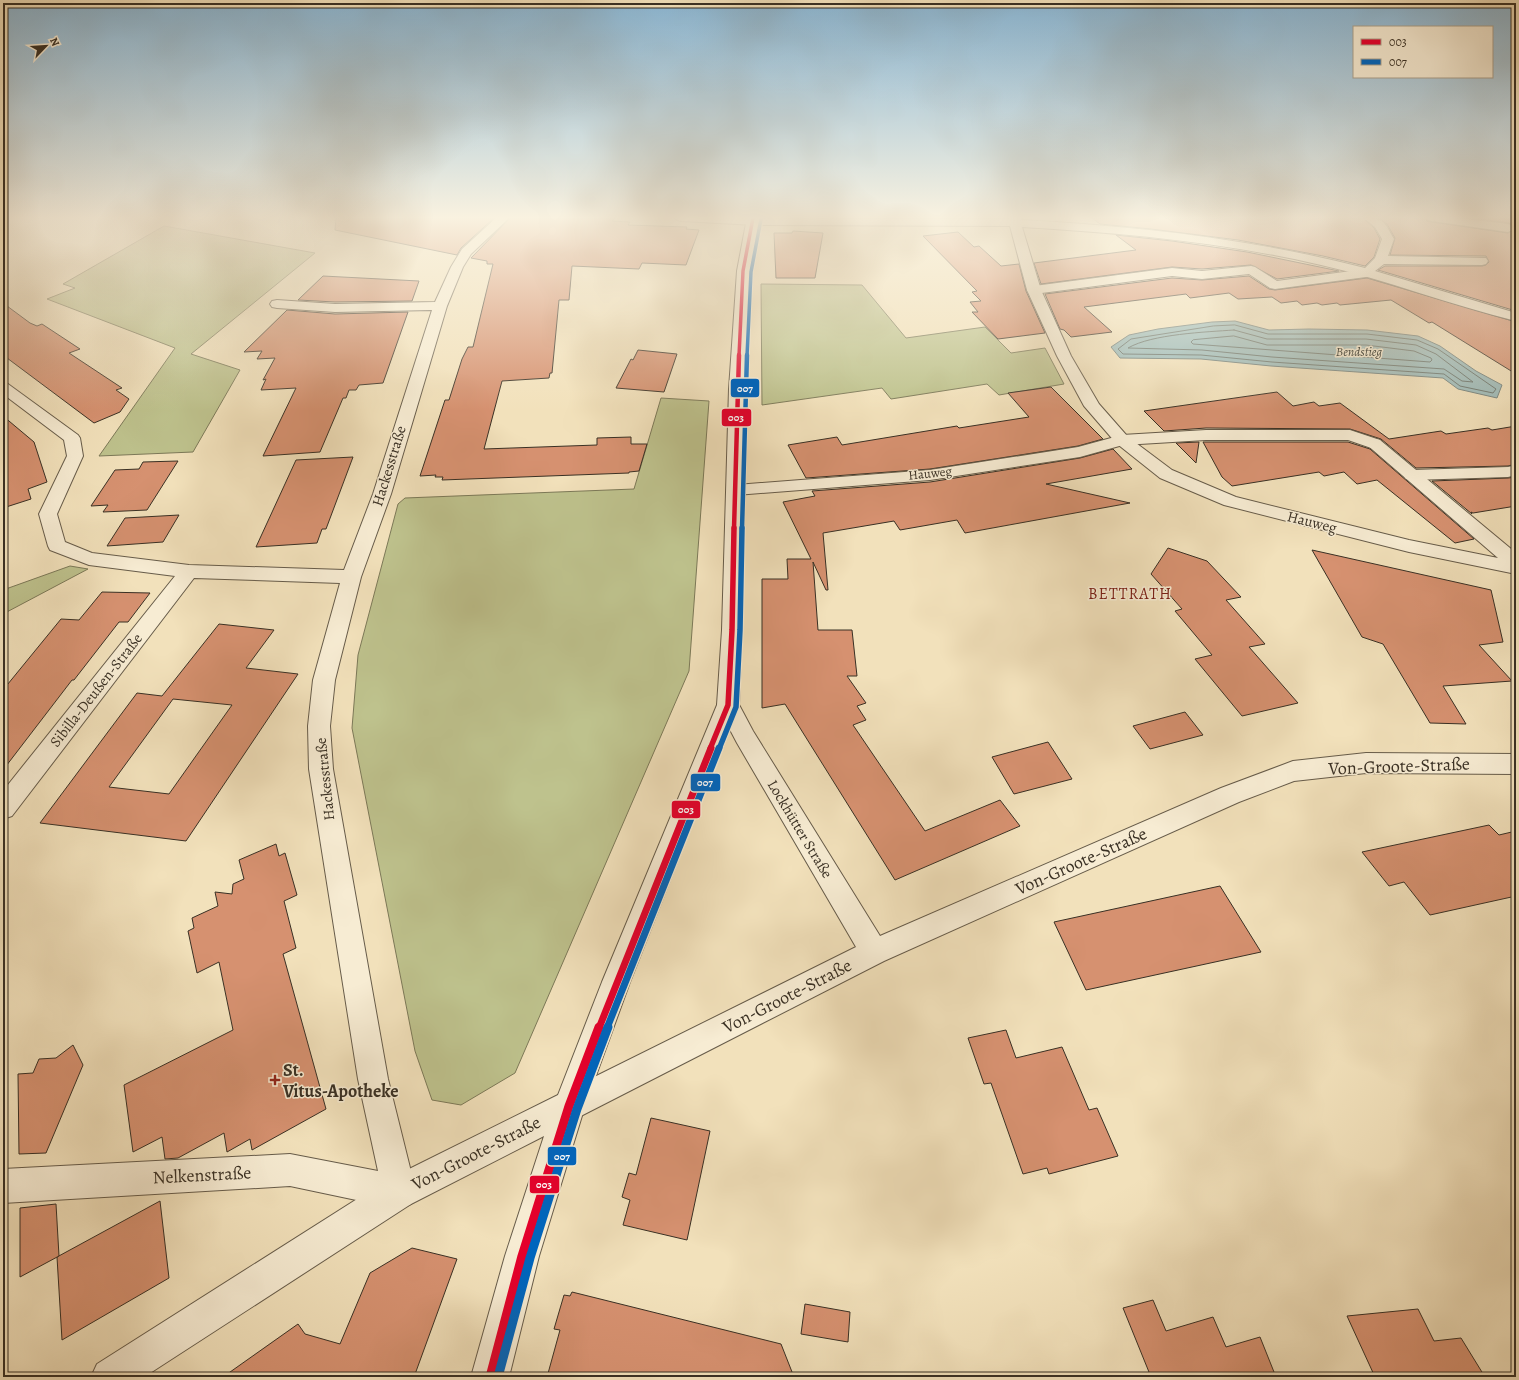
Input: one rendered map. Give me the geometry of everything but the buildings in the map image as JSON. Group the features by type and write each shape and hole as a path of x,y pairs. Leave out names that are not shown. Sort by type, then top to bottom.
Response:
{"street":[{"name":"Hackesstraße","path":"399,1192 373,1079 321,770 320,726 324,680 351,578 382,494 440,306 450,282"},
{"path":"490,1377 522,1256 569,1106 616,982 728,705 732,630 736,490 737,389 742,282"},
{"name":"Hauweg","path":"1032,282 1064,356 1088,399 1122,440 1166,474 1230,501 1409,546 1516,568"},
{"path":"1034,290 1092,282"},
{"path":"1271,282 1275,285 1295,282"},
{"path":"1398,282 1516,317"},
{"path":"277,304 335,308 440,306"},
{"path":"3,387 72,438 75,456 48,514 57,546 89,559 189,571 351,578"},
{"name":"Hauweg","path":"736,490 930,474 1080,452 1122,440 1206,434 1264,436 1350,435 1374,444 1516,563"},
{"path":"1412,475 1508,472 1516,470"},
{"name":"Sibilla-Deußen-Straße","path":"3,809 189,571"},
{"name":"Lockhütter Straße","path":"728,705 745,737 874,952"},
{"name":"Von-Groote-Straße","path":"110,1377 399,1192 874,952 1230,795 1293,771 1366,763 1516,764"},
{"name":"Nelkenstraße","path":"3,1186 290,1170 399,1192"}],"green space":[{"path":"66,282 279,282 191,354 240,370 193,452 99,456 175,348 47,299 75,288 63,284"},
{"path":"761,284 862,285 906,338 985,327 1011,353 1045,348 1064,384 999,395 987,384 891,399 882,388 762,405"},
{"path":"661,398 709,401 689,671 515,1073 461,1105 432,1100 415,1051 352,728 358,655 398,504 405,498 634,489"},
{"path":"70,566 88,569 3,614 3,590"}],"water":[{"name":"Bendstieg","path":"1235,321 1269,330 1367,330 1418,336 1440,346 1476,371 1502,385 1497,398 1458,389 1443,378 1271,366 1201,359 1120,358 1111,347 1129,335 1158,329 1212,322"}],"transit line":[{"name":"003","path":"490,1377 522,1256 569,1106 616,982 728,705 732,630 737,389 742,282"},
{"name":"007","path":"498,1377 530,1258 577,1109 623,985 736,707 740,630 745,389 750,282"}],"place":[{"name":"St. Vitus-Apotheke","path":"275,1080"}],"district":[{"name":"BETTRATH","path":"1130,594"}]}
